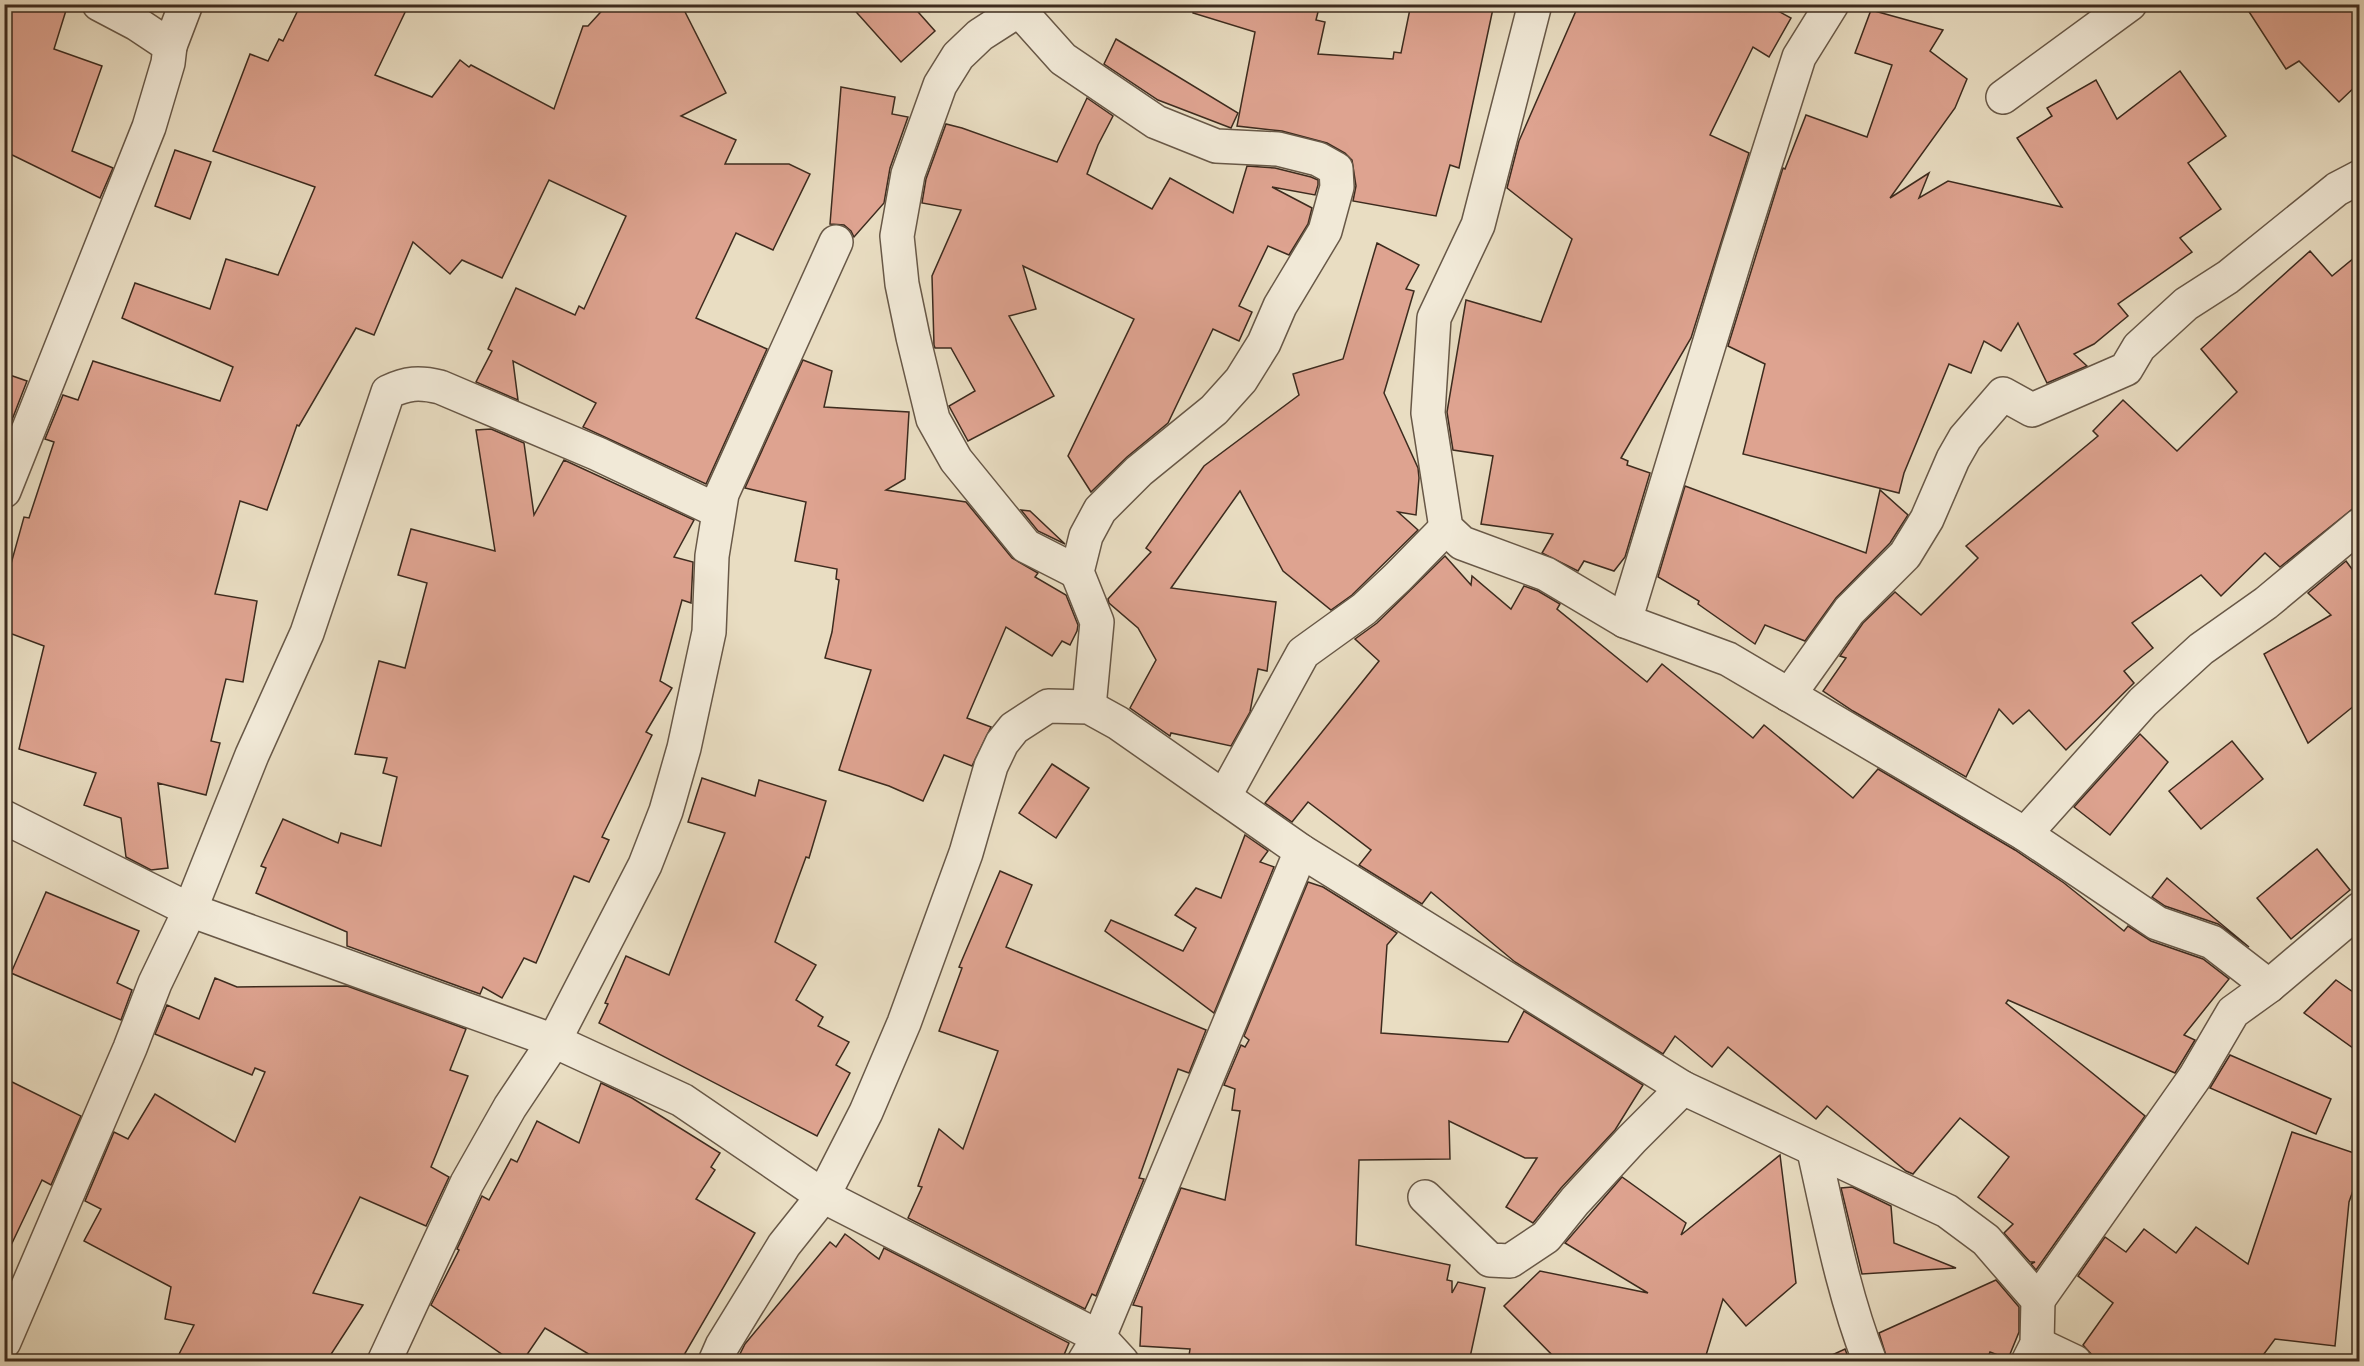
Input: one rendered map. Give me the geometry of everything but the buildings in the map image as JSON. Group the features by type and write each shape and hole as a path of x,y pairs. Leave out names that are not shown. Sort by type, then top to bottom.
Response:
{"street":[{"path":"99,4 137,24 170,46"},
{"path":"4,491 149,127 168,63 170,46 186,4"},
{"path":"1535,4 1478,225 1434,318 1428,413 1446,528 1462,543 1546,574 1625,621 1728,659 2025,834 2157,922 2212,942 2269,986"},
{"path":"1625,621 1799,57 1832,4"},
{"path":"2003,97 2130,4"},
{"path":"1077,572 1026,546 956,460 933,418 902,284 897,236 908,174 940,85 958,56 973,42 1024,8 1063,59 1156,122 1216,146 1278,149 1318,159 1336,169 1337,187 1325,231 1280,306 1264,343 1246,371 1214,410 1147,463 1100,510 1086,536 1077,572 1097,622 1089,707"},
{"path":"1789,695 1849,611 1905,555 1927,519 1953,459 1965,438 2003,394 2032,410 2126,369 2139,347 2186,304 2228,277 2337,189 2360,177"},
{"path":"384,1362 467,1184 510,1107 554,1041 635,886 666,811 684,748 709,632 712,556 722,494 836,243"},
{"path":"4,1341 130,1048 155,983 190,910 252,755 307,633 388,392 405,384 421,383 440,387 598,454 718,511"},
{"path":"2025,834 2143,702 2201,649 2266,603 2360,525"},
{"path":"1224,797 1303,652 1364,609 1446,528"},
{"path":"715,1362 722,1346 784,1245 822,1196 866,1112 904,1023 966,854 991,766 1002,743 1014,728 1048,706 1089,707 1118,723 1301,851 1683,1088 1947,1211 1986,1240 2038,1300"},
{"path":"4,817 190,910 554,1041 681,1100 822,1196 1092,1349 1122,1362"},
{"path":"1092,1349 1301,851"},
{"path":"2075,1362 2033,1353 2038,1300 2195,1077 2233,1012 2269,986 2360,909"},
{"path":"1425,1197 1490,1260 1510,1261 1546,1237 1575,1201 1632,1139 1683,1088"},
{"path":"1814,1151 1842,1274 1855,1322 1870,1362"}]}
